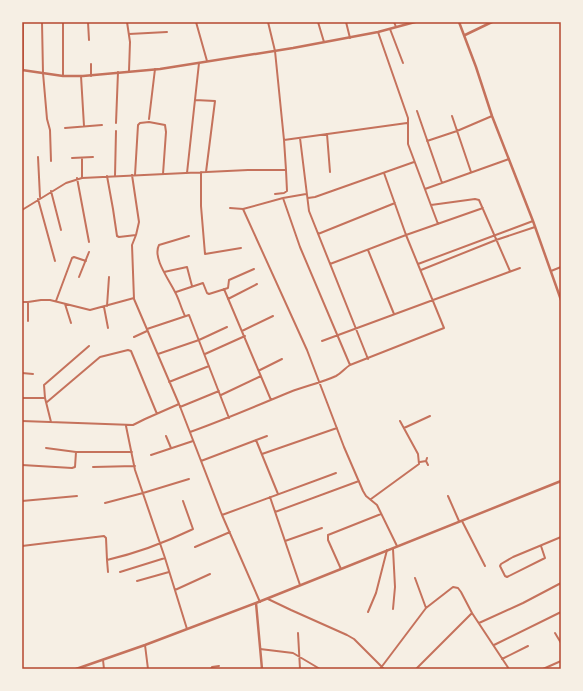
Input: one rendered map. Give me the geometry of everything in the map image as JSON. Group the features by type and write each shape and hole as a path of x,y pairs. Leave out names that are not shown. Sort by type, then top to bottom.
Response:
{"street":[{"path":"23,22 22,70 63,76 91,76 129,72 275,52 350,38 415,22"},
{"path":"42,22 43,73 52,161"},
{"path":"63,22 63,76"},
{"path":"88,22 89,40"},
{"path":"127,22 130,42 129,72"},
{"path":"196,22 207,61"},
{"path":"268,22 275,52 284,140 287,191 284,193 275,194"},
{"path":"318,22 324,42"},
{"path":"346,22 350,38"},
{"path":"394,22 396,27"},
{"path":"459,22 465,35 492,116 533,221 561,300"},
{"path":"465,35 492,22"},
{"path":"390,29 403,63"},
{"path":"128,34 167,32"},
{"path":"378,32 408,118 408,144 438,224"},
{"path":"187,173 199,62"},
{"path":"91,64 91,76"},
{"path":"149,119 155,69"},
{"path":"116,123 118,72"},
{"path":"81,76 84,126"},
{"path":"195,100 215,101 206,172"},
{"path":"417,111 442,183"},
{"path":"452,116 472,172"},
{"path":"428,141 457,131 492,116"},
{"path":"135,175 138,125 143,122 165,125 166,132 163,174"},
{"path":"284,140 408,123"},
{"path":"65,128 102,125"},
{"path":"114,176 116,131"},
{"path":"327,134 330,172"},
{"path":"300,138 309,211 357,328 368,359"},
{"path":"38,157 39,199 56,261"},
{"path":"72,158 93,157"},
{"path":"82,158 82,178"},
{"path":"425,189 508,159"},
{"path":"307,198 315,197 414,162"},
{"path":"22,210 52,191 77,178 248,170 286,170"},
{"path":"201,172 201,206 205,254 241,248"},
{"path":"190,432 230,418 292,391 320,383 342,372 350,365 444,328 406,235 384,173"},
{"path":"132,175 139,222 132,245 134,298 190,432 258,603 262,669"},
{"path":"107,176 116,233 119,237 136,235"},
{"path":"77,178 89,242"},
{"path":"52,191 61,230"},
{"path":"230,208 243,209 283,198 306,194"},
{"path":"283,198 300,247 350,365"},
{"path":"431,205 477,199 483,208 510,271"},
{"path":"318,234 395,203"},
{"path":"330,264 483,208"},
{"path":"243,209 296,324 344,447 359,481 366,496 377,505 397,546"},
{"path":"418,264 533,221"},
{"path":"421,270 496,240 535,227"},
{"path":"185,316 176,292 164,272 157,250 161,244 189,236"},
{"path":"368,250 394,315"},
{"path":"79,276 89,252"},
{"path":"56,301 72,258 86,261"},
{"path":"164,272 187,267 192,286"},
{"path":"551,271 561,267"},
{"path":"322,341 520,268"},
{"path":"176,292 204,283 208,294 228,287 229,280 254,269"},
{"path":"108,328 105,306 109,277"},
{"path":"228,299 257,284"},
{"path":"224,289 271,400"},
{"path":"22,302 41,300 56,301 90,310 134,298"},
{"path":"28,302 28,321"},
{"path":"65,304 71,323"},
{"path":"134,337 148,330 189,315 230,418"},
{"path":"242,330 273,316"},
{"path":"158,354 199,340 227,327"},
{"path":"205,354 244,336"},
{"path":"51,422 44,387 46,382 89,346"},
{"path":"47,402 100,357 128,350 131,351 157,414"},
{"path":"259,370 282,359"},
{"path":"169,382 209,366"},
{"path":"22,373 33,374"},
{"path":"221,396 262,376"},
{"path":"22,421 126,426 136,425 142,420 220,391"},
{"path":"22,398 46,398"},
{"path":"404,428 430,416"},
{"path":"371,499 418,466 420,462 418,454 400,421"},
{"path":"126,426 143,493 161,544 187,629"},
{"path":"262,454 337,428"},
{"path":"166,436 171,448"},
{"path":"201,461 267,436"},
{"path":"152,455 193,440"},
{"path":"256,440 278,494"},
{"path":"46,448 76,452 132,452"},
{"path":"22,465 72,468 75,467 76,464 76,452"},
{"path":"427,458 426,462 428,465"},
{"path":"420,462 426,462"},
{"path":"93,468 135,466"},
{"path":"222,515 336,472"},
{"path":"105,502 143,493 189,479"},
{"path":"275,512 359,481"},
{"path":"76,669 86,667 258,603 561,481"},
{"path":"22,501 77,496"},
{"path":"448,496 485,566"},
{"path":"270,497 301,586"},
{"path":"107,560 161,544 193,529 183,501"},
{"path":"341,569 328,540 328,535 382,514"},
{"path":"285,541 322,528"},
{"path":"195,547 230,532"},
{"path":"22,546 104,536 106,538 108,572"},
{"path":"541,546 545,558 507,577 504,576 500,566 501,564 513,557 561,537"},
{"path":"393,548 395,587 393,609"},
{"path":"368,612 376,593 387,550"},
{"path":"120,572 165,558"},
{"path":"137,581 170,572"},
{"path":"175,590 210,574"},
{"path":"415,578 426,608"},
{"path":"479,623 523,603 561,583"},
{"path":"380,669 426,608 453,587 458,588 461,592 472,613 494,645 508,669"},
{"path":"268,598 354,639 384,669"},
{"path":"494,645 561,612"},
{"path":"416,669 472,613"},
{"path":"298,633 298,656 300,669"},
{"path":"555,633 561,643"},
{"path":"144,645 148,669"},
{"path":"502,659 528,646"},
{"path":"260,649 287,652 298,656 320,669"},
{"path":"103,660 104,669"},
{"path":"544,669 561,661"},
{"path":"211,669 212,667 219,666"}]}
